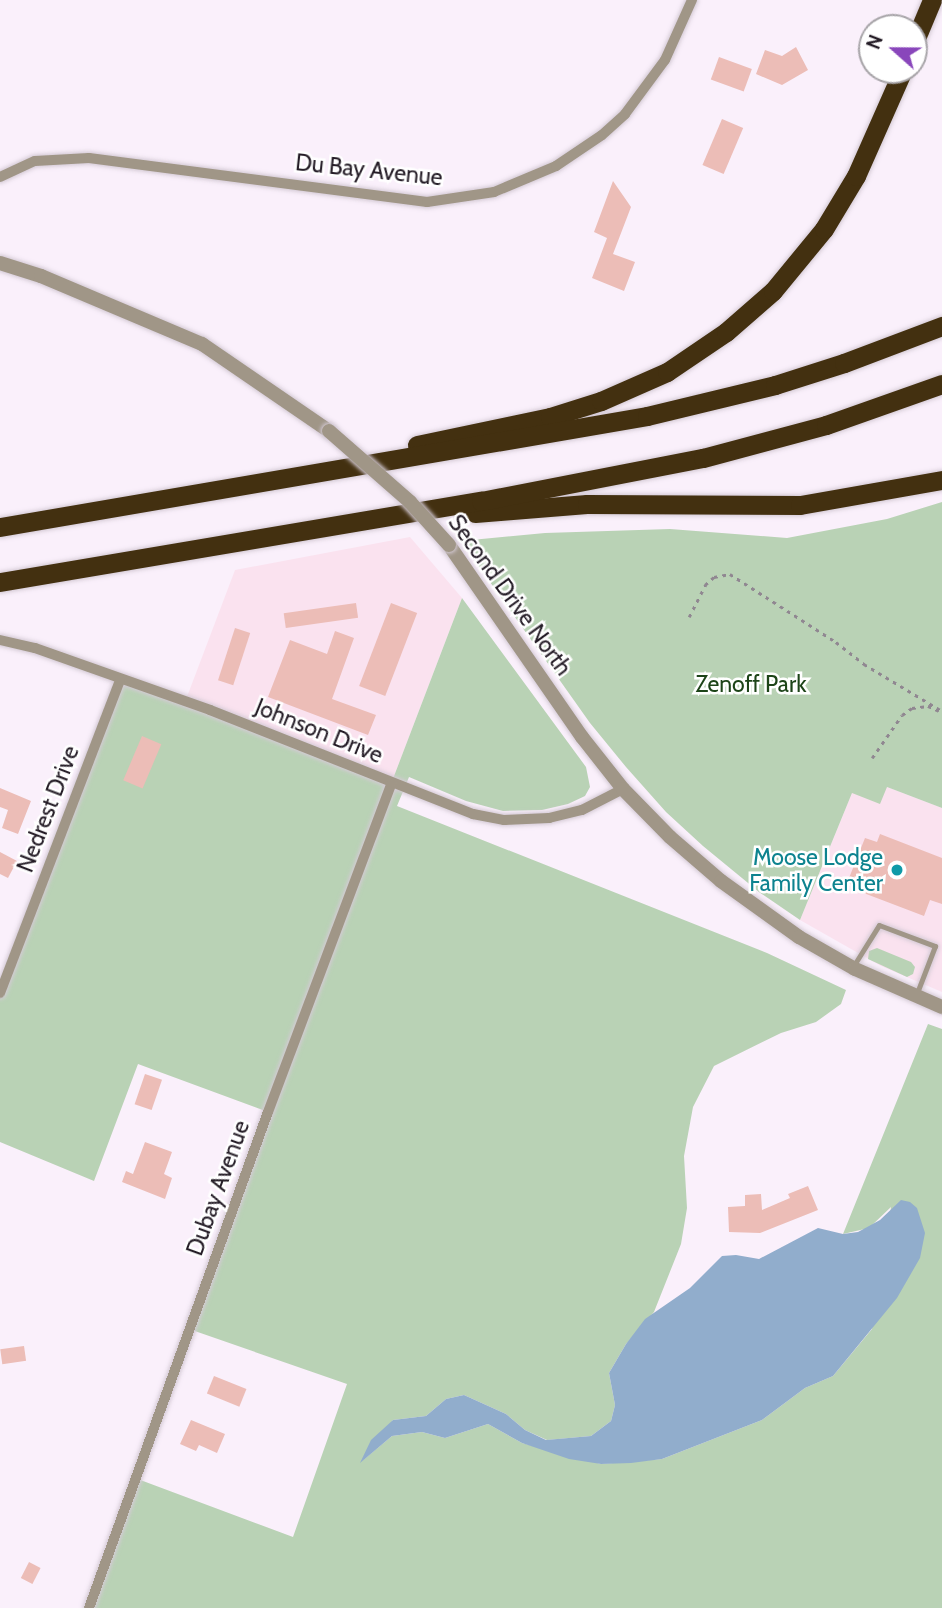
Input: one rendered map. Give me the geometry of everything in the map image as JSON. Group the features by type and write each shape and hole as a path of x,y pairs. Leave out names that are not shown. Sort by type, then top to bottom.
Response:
{"highway":[{"path":"362,467 393,450 550,417 601,401 667,372 726,332 773,291 824,229 862,164 896,84"},
{"path":"0,527 565,432 717,401 844,363 942,326"},
{"path":"0,582 428,509 703,458 827,425 942,384"},
{"path":"428,509 466,514 587,504 800,505 942,480"}],"street":[{"name":"Du Bay Avenue","path":"0,177 35,161 89,158 427,202 494,192 556,166 602,135 625,114 665,60 692,0"},
{"name":"Second Drive North","path":"0,263 41,276 202,344 330,431 410,502 449,545 582,737 623,789 721,881 799,937 852,968 942,1007"},
{"name":"Johnson Drive","path":"0,640 35,648 247,725 391,784 473,814 504,820 550,818 582,810 623,789"},
{"name":"Nedrest Drive","path":"0,993 120,680"},
{"name":"Dubay Avenue","path":"89,1608 268,1112 391,784"}],"lane":[{"path":"852,968 879,925 935,946 916,996"}],"path":[{"path":"689,617 705,585 714,577 730,575 836,642 864,664 942,711"},
{"path":"872,758 902,715 912,708 928,706 942,711"}],"shaded area":[{"path":"410,537 462,598 391,784 185,702 235,570"},
{"path":"887,787 942,808 942,992 881,966 800,920 852,793"}],"green space":[{"name":"Zenoff Park","path":"942,502 942,808 887,787 880,804 852,793 800,920 759,892 666,812 590,723 461,541 545,533 670,529 787,538 887,519"},
{"path":"462,598 586,767 590,787 585,796 568,804 542,810 503,811 466,801 409,777 397,806 767,953 846,990 841,1004 816,1022 781,1033 714,1066 693,1107 684,1156 687,1208 681,1244 654,1312 626,1344 609,1373 615,1405 611,1421 591,1436 547,1440 525,1430 506,1414 464,1395 446,1399 426,1416 393,1420 362,1461 392,1436 422,1432 445,1438 488,1424 522,1443 601,1464 662,1459 762,1420 805,1388 833,1376 872,1329 891,1207 869,1228 843,1234 928,1024 942,1029 942,1608 89,1608 135,1478 293,1537 347,1384 189,1329 268,1112 138,1064 94,1181 0,1142 0,991 120,680 391,784"},
{"path":"877,948 911,962 915,967 913,974 907,977 868,959 869,951"}],"water":[{"path":"901,1200 910,1202 917,1208 925,1233 920,1258 897,1298 833,1376 805,1388 762,1420 662,1459 631,1463 601,1464 569,1459 522,1443 488,1424 445,1438 422,1432 392,1436 360,1463 371,1440 393,1420 426,1416 446,1399 464,1395 506,1414 525,1430 546,1440 591,1436 611,1421 615,1405 609,1373 626,1344 645,1319 690,1288 722,1256 736,1255 759,1259 818,1228 843,1234 858,1232 880,1220"}],"building":[{"path":"796,47 808,70 782,85 756,74 765,50 782,56"},
{"path":"719,57 752,69 744,92 711,80"},
{"path":"722,119 743,128 724,174 702,165"},
{"path":"613,181 631,207 613,254 635,262 624,291 592,278 607,238 594,232"},
{"path":"356,603 358,618 286,628 284,613"},
{"path":"391,603 417,613 385,696 359,686"},
{"path":"235,628 250,633 233,685 218,680"},
{"path":"335,631 354,638 332,699 376,715 368,735 268,697 290,640 327,654"},
{"path":"142,736 161,744 143,788 123,780"},
{"path":"0,788 31,801 18,834 2,828 8,810 0,807"},
{"name":"Moose Lodge Family Center","path":"880,834 942,858 942,904 930,900 924,916 861,892 862,888 847,883 865,838 877,842"},
{"path":"0,852 17,861 8,878 0,874"},
{"path":"145,1074 162,1080 152,1110 135,1104"},
{"path":"145,1142 172,1152 164,1174 172,1178 165,1199 122,1182 126,1171 133,1174"},
{"path":"808,1186 818,1210 760,1233 729,1232 728,1207 745,1206 745,1195 761,1194 762,1210 790,1198 788,1194"},
{"path":"24,1346 26,1361 2,1364 0,1349"},
{"path":"214,1376 246,1389 239,1407 207,1394"},
{"path":"191,1420 225,1434 217,1453 199,1445 196,1451 180,1444"},
{"path":"29,1562 41,1568 32,1584 21,1578"}],"place":[{"name":"Moose Lodge Family Center","path":"897,870"}]}
